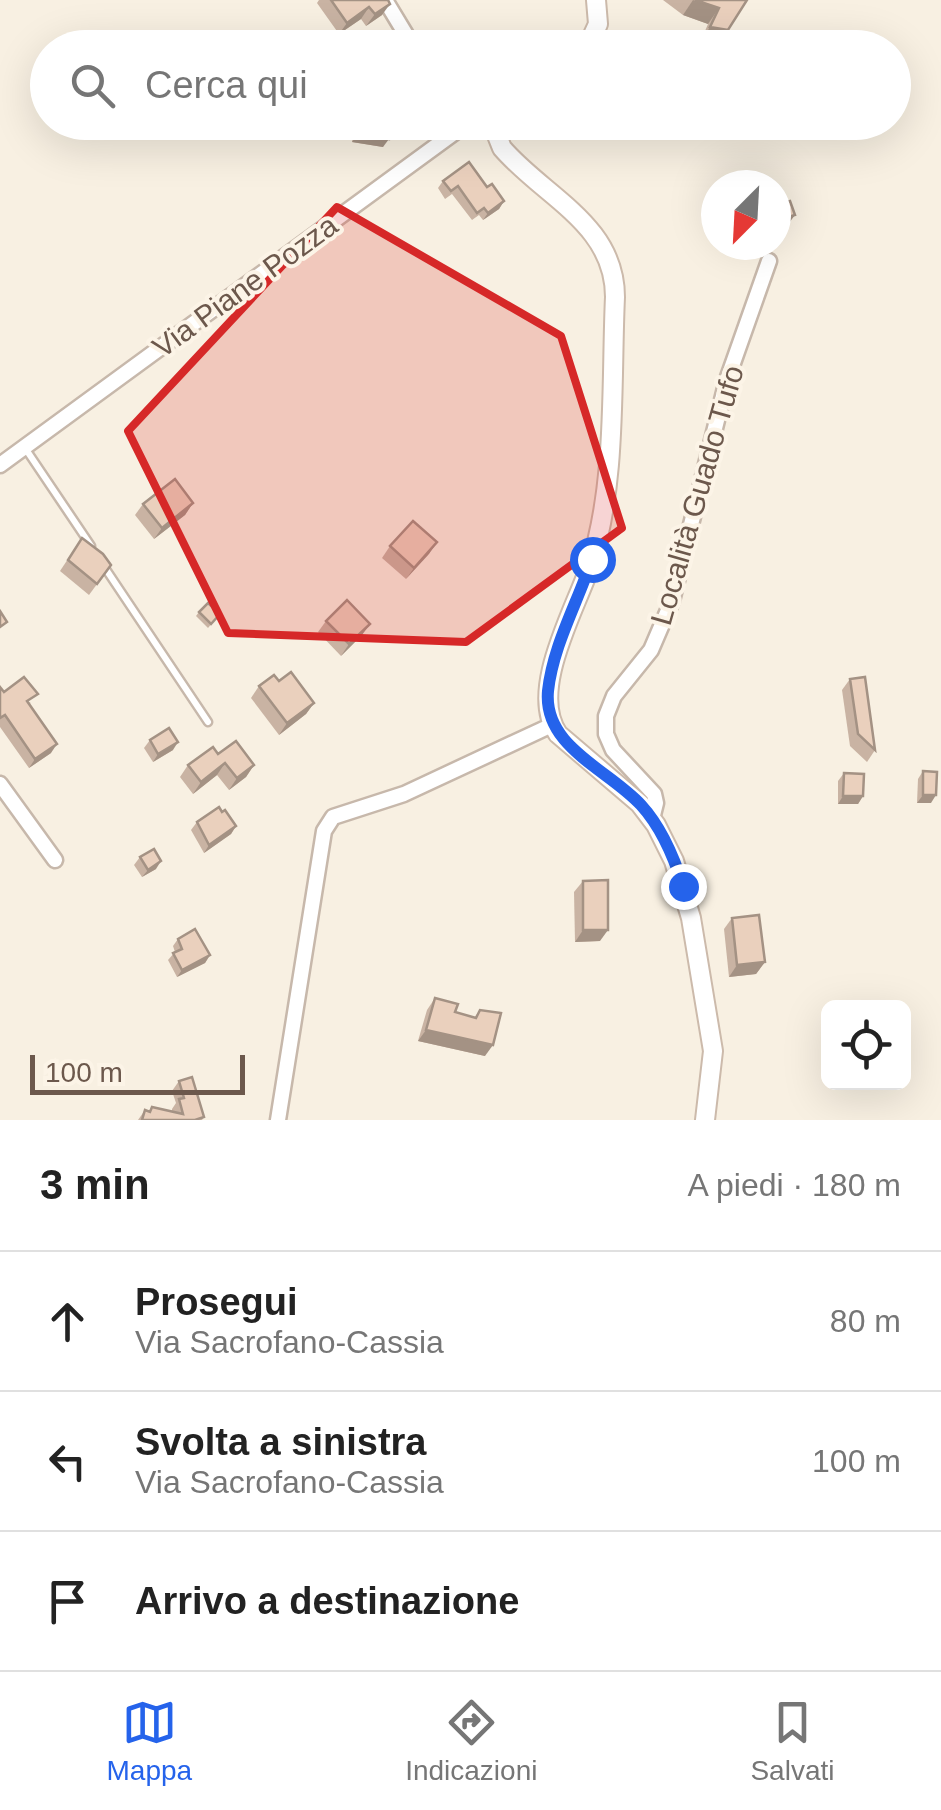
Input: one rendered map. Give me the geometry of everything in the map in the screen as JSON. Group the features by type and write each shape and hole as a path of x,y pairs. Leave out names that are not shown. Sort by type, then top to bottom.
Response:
{"street":[{"path":"386,0 404,30"},
{"path":"595,30 596,0"},
{"name":"Via Piane Pozza","path":"3,458 25,447 441,140"},
{"path":"502,140 506,152 594,233 610,262 614,285 604,500 595,550 550,676 548,707 552,725 567,744 626,791 652,819 679,873 699,959 713,1050 704,1120"},
{"name":"Località Guado Tufo","path":"652,819 654,794 612,750 606,734 606,716 614,696 650,650 672,601 724,394 769,260"},
{"path":"278,1120 328,822 404,794 552,725"},
{"path":"0,784 56,860"}],"lane":[{"path":"25,447 208,722"}],"highlighted area":[{"path":"337,207 561,336 622,528 466,642 228,633 128,431"}],"building":[{"path":"331,0 388,0 390,4 375,14 369,7 347,23"},
{"path":"695,0 747,0 728,30 710,27 719,8"},
{"path":"469,162 487,187 492,184 504,201 488,213 484,208 477,213 458,186 451,191 443,181"},
{"path":"175,479 193,503 162,528 143,504"},
{"path":"413,521 437,542 414,568 390,546"},
{"path":"82,538 111,565 97,584 68,560"},
{"path":"347,600 370,624 349,644 326,621"},
{"path":"208,603 220,614 211,624 199,612"},
{"path":"291,672 314,703 287,723 259,686 274,675 279,681"},
{"path":"24,677 38,694 27,701 57,744 35,759 5,715 0,718 0,687 4,692"},
{"path":"865,677 875,750 858,734 850,679"},
{"path":"169,728 178,742 158,754 150,740"},
{"path":"236,741 254,765 237,778 225,763 201,782 188,765 213,747 218,754"},
{"path":"923,771 937,772 936,795 923,795"},
{"path":"844,773 864,774 863,796 843,796"},
{"path":"219,807 236,826 209,845 197,822"},
{"path":"154,849 161,861 148,870 140,857"},
{"path":"608,880 608,930 583,930 583,881"},
{"path":"759,915 765,962 737,965 732,918"},
{"path":"195,929 210,955 182,970 173,953 182,949 178,939"},
{"path":"435,998 458,1004 455,1012 476,1018 480,1010 501,1013 493,1045 426,1030"},
{"path":"192,1077 204,1117 142,1120 145,1110 150,1112 152,1107 183,1114 179,1081"}],"route":[{"path":"592,559 550,676 550,719 562,739 648,813 668,846 683,886"}]}
